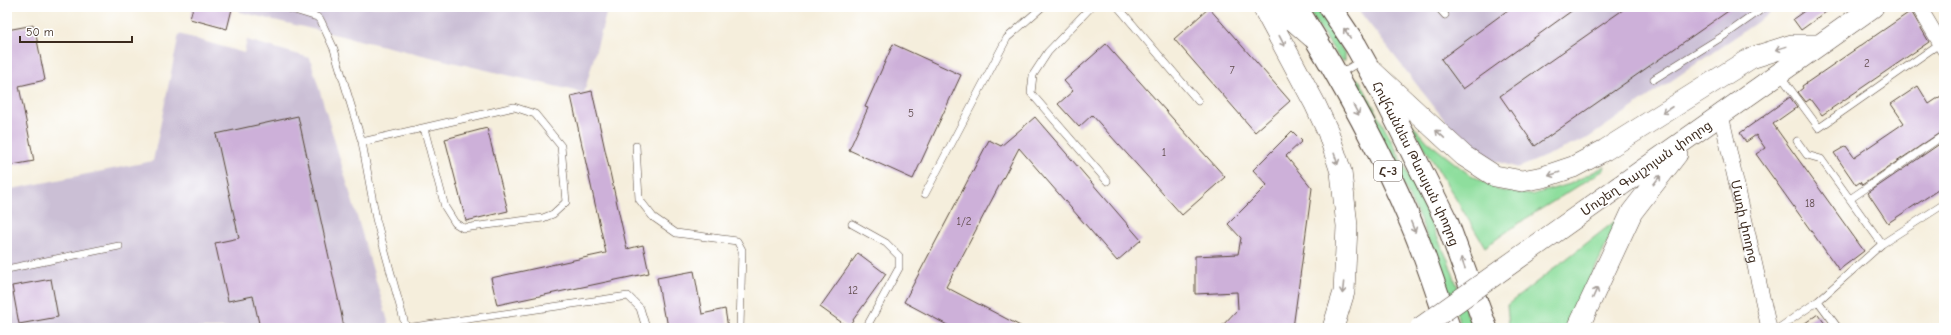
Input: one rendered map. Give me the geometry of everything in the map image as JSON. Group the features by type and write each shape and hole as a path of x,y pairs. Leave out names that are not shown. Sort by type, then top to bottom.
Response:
{"main road":[{"path":"1263,7 1315,104 1328,132 1340,172 1347,226 1344,292 1333,328"},
{"path":"1278,7 1318,43"},
{"name":"Հ-3","path":"1296,7 1338,75 1382,158 1412,225 1449,328"},
{"name":"Հովհաննես Թևոսյան փողոց","path":"1330,7 1385,98 1447,222 1486,328"},
{"name":"Մուշեղ Գալշոյան փողոց","path":"1420,328 1873,7"},
{"path":"1365,63 1464,156 1495,176 1522,181 1543,177 1573,167 1592,157 1751,58 1792,45 1819,45"},
{"path":"1578,328 1632,212 1692,136"}],"street":[{"path":"1919,7 1943,44"},
{"name":"Մառի փողոց","path":"1720,115 1769,328"}],"lane":[{"path":"285,7 307,13 321,21 334,49 362,142 376,219 406,328 448,325 628,296 640,308 646,328"},
{"path":"926,194 1007,38 1042,7"},
{"path":"1091,7 1048,52 1033,75 1031,93 1107,181"},
{"path":"1118,7 1198,101"},
{"path":"1438,7 1445,14"},
{"path":"1654,79 1765,7"},
{"path":"1779,73 1819,128 1943,44"},
{"path":"1338,75 1365,63"},
{"path":"362,142 514,107 535,114 561,146 566,202 553,214 542,218 463,228 455,223 445,207 424,128"},
{"path":"1850,199 1944,135"},
{"path":"1797,141 1807,155 1821,159 1882,244"},
{"path":"636,146 639,199 653,217 676,232 737,241 742,250 740,328"},
{"path":"1779,328 1818,301 1882,244 1944,204"},
{"path":"852,224 886,243 899,256 899,268 866,328"},
{"path":"7,269 119,246"},
{"path":"1818,301 1838,328"}],"shaded area":[{"path":"238,7 608,7 584,93 240,12"},
{"path":"1356,7 1779,7 1588,138 1518,168 1489,159 1450,127"},
{"path":"179,34 244,53 247,40 310,58 390,328 7,328 7,190 153,161"}],"green space":[{"path":"1306,7 1316,7 1345,54 1345,60 1343,61 1339,58"},
{"path":"1357,79 1360,81 1404,165 1448,260 1472,328 1462,328 1420,219 1353,85 1353,81"},
{"path":"1408,120 1428,142 1466,172 1498,190 1531,195 1570,184 1605,166 1604,170 1525,219 1485,247"},
{"path":"1619,218 1567,328 1509,328 1507,305"}],"building":[{"path":"193,7 223,7 232,9 227,29 190,19"},
{"path":"1512,7 1577,7 1463,89 1441,59"},
{"path":"1627,7 1734,7 1535,146 1500,96"},
{"path":"1810,7 1833,7 1801,30 1793,19"},
{"path":"1209,8 1290,101 1255,132 1174,39"},
{"path":"1911,11 1929,42 1822,115 1810,99 1806,102 1798,92 1803,88 1802,86"},
{"path":"34,25 45,80 19,86 34,161 7,166 7,30"},
{"path":"893,44 961,75 913,179 849,150 868,108 865,107"},
{"path":"1106,44 1225,177 1182,215 1092,115 1079,127 1058,104 1073,91 1064,81"},
{"path":"1918,86 1929,104 1944,94 1944,130 1862,185 1860,182 1856,185 1834,153 1846,146 1854,157 1904,123 1891,104"},
{"path":"592,91 627,249 643,245 649,273 497,305 491,278 606,253 571,96"},
{"path":"1790,97 1797,107 1773,124 1864,251 1839,270 1756,154 1765,148 1756,135 1746,142 1740,133"},
{"path":"298,116 344,328 260,328 253,296 228,301 215,243 239,238 216,134"},
{"path":"1035,117 1141,240 1117,261 1019,148 946,287 1024,328 953,328 904,302 989,140 1001,146"},
{"path":"487,128 508,211 466,221 445,139"},
{"path":"1292,131 1302,141 1286,156 1312,188 1293,328 1220,328 1238,309 1237,292 1195,294 1195,256 1238,254 1241,238 1228,224 1267,185 1253,170"},
{"path":"1944,141 1944,186 1888,223 1868,193"},
{"path":"858,253 886,274 848,327 820,307"},
{"path":"694,271 702,314 725,309 728,328 668,328 666,316 664,316 657,278"},
{"path":"51,279 58,317 19,324 12,286"},
{"path":"1818,314 1828,328 1798,328"}]}
